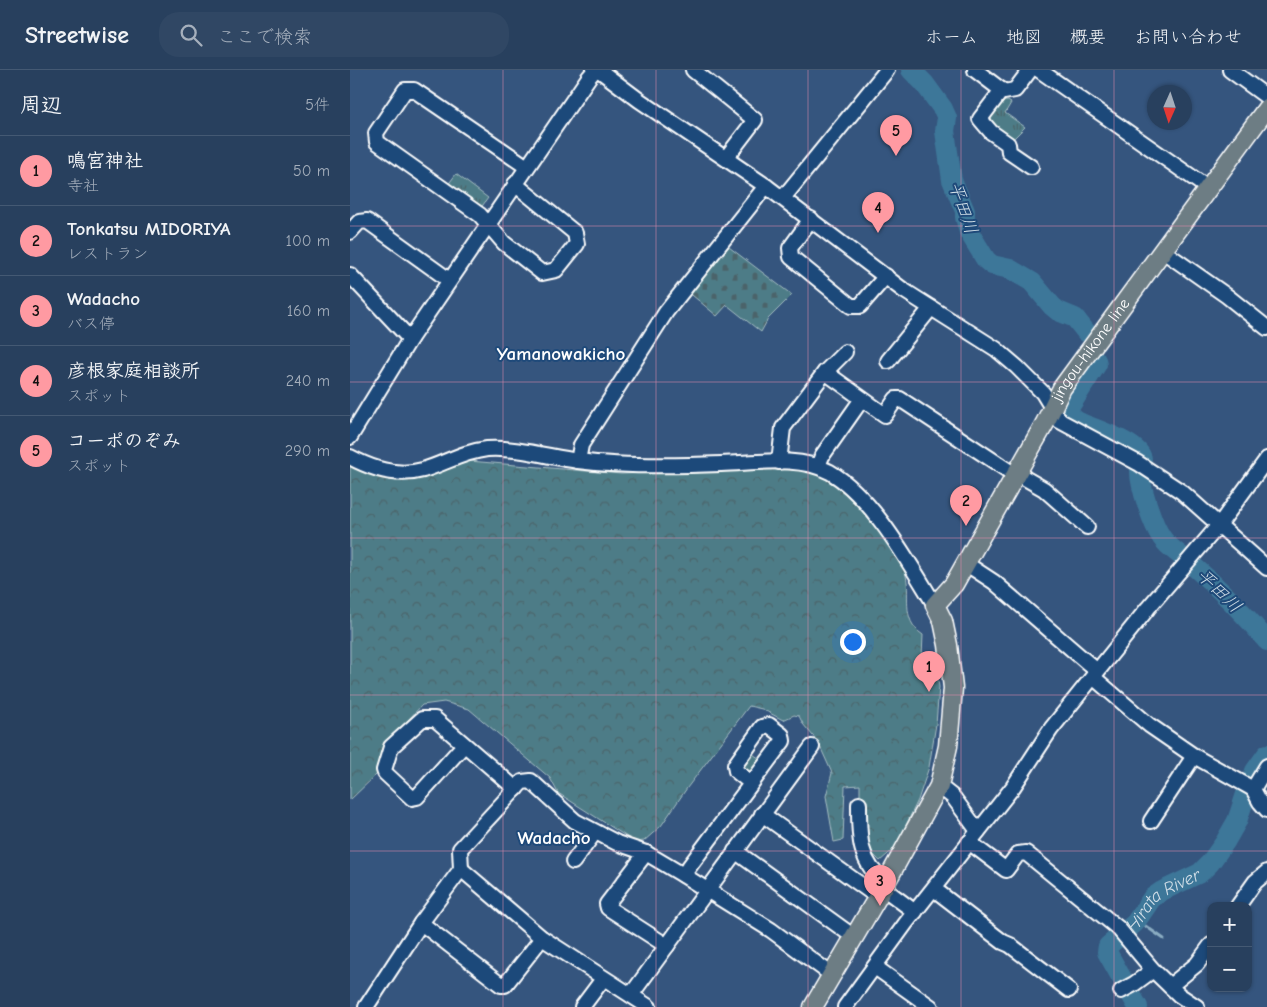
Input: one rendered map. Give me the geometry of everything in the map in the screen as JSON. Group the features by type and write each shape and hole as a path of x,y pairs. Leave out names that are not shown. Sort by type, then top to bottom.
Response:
{"main road":[{"name":"jingou-hikone line","path":"935,605 954,584 1045,423 1062,388 1267,108"},
{"path":"813,1007 883,889 939,786 948,746 953,688 948,645 942,621 935,605"}],"street":[{"path":"350,437 410,339 449,280 588,77 595,70"},
{"path":"599,70 639,100 783,198 931,308 996,350 1043,392 1060,421 1119,452 1168,482 1188,497 1267,568"},
{"path":"693,70 755,120 726,158"},
{"path":"783,198 887,70"},
{"path":"975,70 1004,92 1015,90 1030,70"},
{"path":"1039,70 1208,189"},
{"path":"1230,70 1267,97"},
{"path":"515,184 575,233 577,244 556,270 542,273 504,243 480,215 377,142 376,133 405,90 414,90 527,167"},
{"path":"1002,90 980,119 991,132 1008,144 1010,152 1031,168"},
{"path":"578,461 581,444 666,312 766,186"},
{"path":"811,219 790,248 791,257 851,306 860,306 886,276"},
{"path":"350,232 359,222 367,221 449,280"},
{"path":"1163,251 1227,296 1267,328"},
{"path":"350,275 410,339"},
{"path":"888,361 931,308"},
{"path":"780,462 783,428 825,372 844,352"},
{"path":"825,372 885,416 896,399 900,399 1015,474 1044,489 1087,527"},
{"path":"818,466 826,449 862,399"},
{"path":"350,457 371,467 389,472 422,470 461,454 491,449 578,461 664,466 780,462 818,466 848,487 872,510 935,605"},
{"path":"845,1007 915,912 1013,787 1051,729 1219,525 1267,459"},
{"path":"965,563 994,582 1148,724 1194,756 1253,789 1267,810"},
{"path":"464,745 417,797 412,798 384,773 391,747 422,719 435,719 516,788"},
{"path":"630,995 812,747"},
{"path":"1151,821 1194,756"},
{"path":"1253,789 1267,766"},
{"path":"366,1007 421,923 461,869 460,848 522,782 531,781 575,821 617,843 646,853 683,875 771,930 832,976"},
{"path":"683,875 751,784"},
{"path":"939,786 953,797 978,830"},
{"path":"859,804 859,827 865,858 883,889 915,912"},
{"path":"762,814 868,890 883,889"},
{"path":"573,862 595,832"},
{"path":"970,842 1006,870 1018,854 1026,853 1122,933 1153,970 1197,1007"},
{"path":"735,851 854,937"},
{"path":"646,853 607,904 608,908 667,946"},
{"path":"461,869 542,938 647,1006"},
{"path":"1241,902 1255,882 1267,872"},
{"path":"934,888 1069,990"},
{"path":"421,923 501,985 504,985 542,938"},
{"path":"1170,986 1197,964 1210,947"},
{"path":"875,967 931,1007"},
{"path":"1126,988 1153,970"},
{"path":"582,1007 603,979"}],"green space":[{"path":"1008,101 1011,103 1005,113 1025,127 1014,138 999,131 987,118 999,102"},
{"path":"456,174 488,198 480,209 447,186"},
{"path":"725,244 792,295 768,319 761,332 727,305 717,316 686,290"},
{"path":"469,461 621,474 792,468 818,473 840,488 873,523 904,569 907,580 911,621 923,635 922,657 935,661 939,687 936,724 929,767 918,800 895,848 880,861 865,846 860,823 860,785 845,786 843,840 834,842 826,796 832,773 818,742 799,716 794,715 783,720 762,709 749,706 687,788 661,826 644,841 635,842 558,793 550,778 469,709 444,702 422,705 382,748 377,774 350,800 350,464 396,481"},
{"path":"748,751 765,762 753,777 739,770"}],"waterway":[{"name":"平田川","path":"911,70 924,83 943,109 947,118 945,131 952,180 965,211 969,232 986,260 992,265 1010,269 1032,282 1052,306 1058,311 1075,318 1086,332"},
{"name":"平田川","path":"1096,360 1097,364 1069,408 1068,413 1077,421 1125,442 1133,447 1142,459"},
{"name":"平田川","path":"1140,470 1144,495 1158,532 1167,544 1185,559"},
{"name":"平田川","path":"1190,563 1230,600 1267,641"},
{"name":"平田川","path":"1251,782 1255,771 1267,754"},
{"name":"Hirata River","path":"1138,1007 1107,952 1108,946 1135,923 1152,898 1162,891 1200,873 1210,863 1237,821 1247,791"},
{"path":"1136,922 1144,925 1164,939"}],"place":[{"name":"コーポのぞみ","path":"896,156"},
{"name":"彦根家庭相談所","path":"878,233"},
{"name":"Tonkatsu MIDORIYA","path":"966,526"},
{"name":"鳴宮神社","path":"929,692"},
{"name":"Wadacho","path":"880,906"}],"district":[{"name":"Yamanowakicho","path":"561,354"},
{"name":"Wadacho","path":"554,838"}]}
